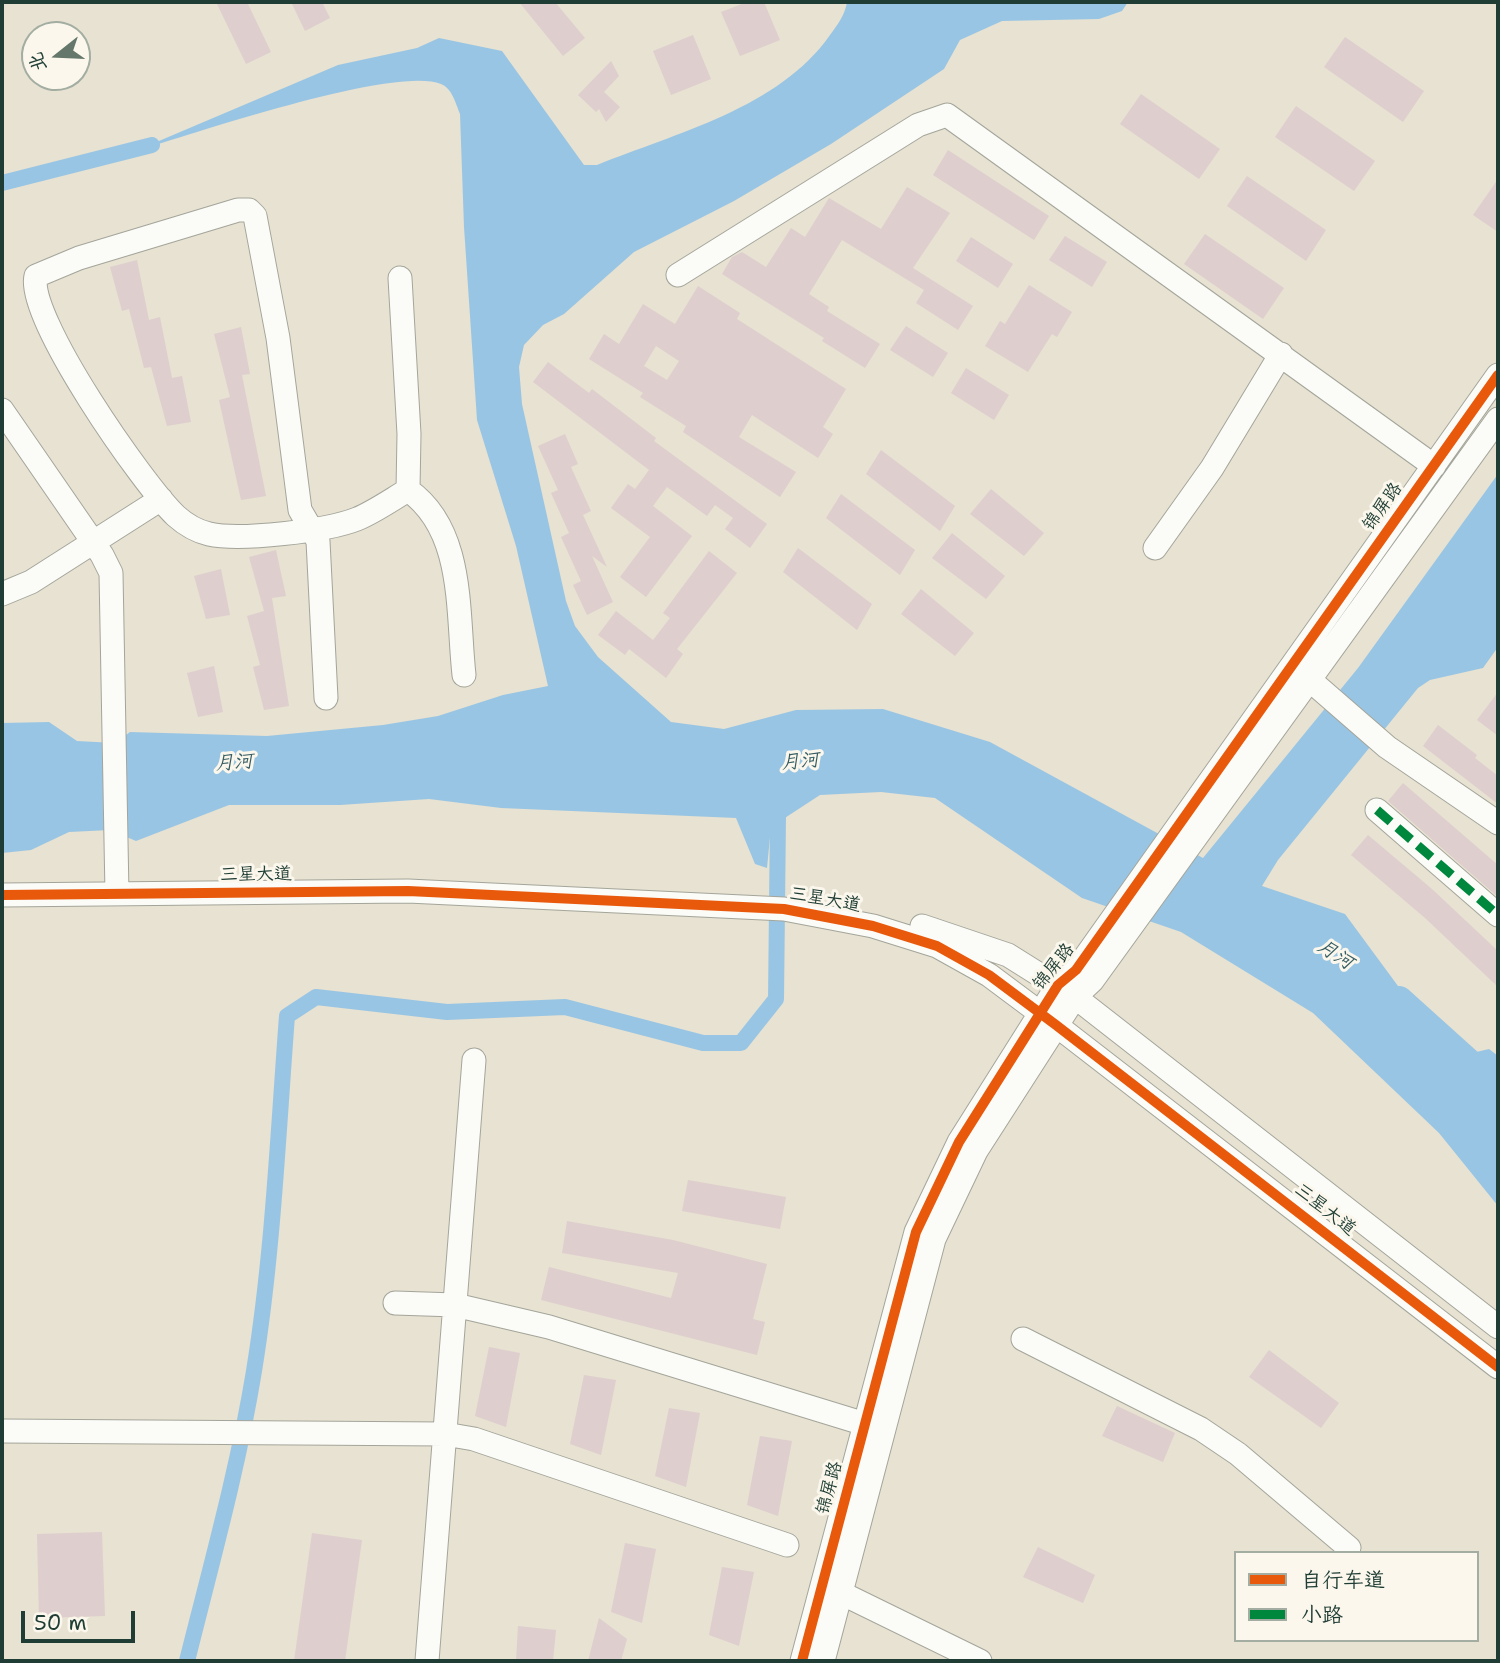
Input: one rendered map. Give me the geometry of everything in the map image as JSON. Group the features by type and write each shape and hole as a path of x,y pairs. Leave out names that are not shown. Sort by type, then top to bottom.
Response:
{"street":[{"path":"678,275 918,125 947,115 1434,466"},
{"path":"326,698 318,541 312,529 300,510 278,338 255,216 249,211 238,210 79,258 36,276 34,292 62,357 161,499 190,528 211,534 312,529 333,527 359,518 408,490"},
{"path":"400,278 409,434 408,490 438,520 451,553 464,675"},
{"path":"1155,548 1212,468 1281,355"},
{"name":"锦屏路","path":"802,1661 916,1232 959,1142 1066,991 1092,981 1126,917 1191,828 1498,375"},
{"path":"3,414 94,542 111,573 116,887"},
{"name":"锦屏路","path":"1191,828 1311,681 1498,419"},
{"path":"2,594 31,582 161,499"},
{"path":"1311,681 1387,747 1498,823"},
{"path":"1377,810 1498,915"},
{"name":"三星大道","path":"2,881 116,887 408,891 779,902 877,912 1008,955 1066,991 1498,1327"},
{"name":"三星大道","path":"2,895 116,887"},
{"name":"三星大道","path":"779,902 937,946 989,975 1498,1367"},
{"name":"锦屏路","path":"823,1661 934,1239 976,1151 1047,1020"},
{"path":"427,1661 474,1060"},
{"path":"395,1303 455,1305 549,1327 865,1424"},
{"path":"1023,1339 1201,1429 1238,1454 1349,1548"},
{"path":"2,1431 445,1434 474,1439 787,1545"},
{"path":"841,1593 980,1661"}],"water":[{"path":"847,2 1128,2 1122,11 1099,19 1002,21 960,40 944,69 831,144 734,201 634,252 564,314 543,325 524,345 519,367 522,404 566,601 575,626 598,657 671,722 724,729 796,710 883,709 990,742 1203,858 1358,668 1498,474 1498,647 1483,668 1430,680 1418,688 1278,860 1262,886 1345,914 1451,1058 1489,1049 1498,1056 1498,1206 1439,1133 1313,1013 1181,932 1082,898 935,798 881,792 820,795 771,827 767,868 755,864 736,818 501,808 429,799 340,805 229,805 136,841 110,830 69,832 31,850 2,853 2,723 49,722 77,741 115,743 130,732 267,736 383,725 438,716 503,695 548,686 516,546 477,420 464,227 460,114 448,89 441,84 417,81 381,84 243,118 133,152 338,65 417,48 439,38 502,51 584,165 597,165 724,115 783,82 809,60 830,35 843,15"}],"building":[{"path":"216,2 247,2 271,52 246,64"},
{"path":"291,2 322,2 330,18 305,31"},
{"path":"519,2 555,2 585,38 563,56"},
{"path":"747,2 764,2 780,40 740,56 721,12"},
{"path":"693,35 711,79 671,95 653,51"},
{"path":"1345,37 1424,91 1403,122 1324,67"},
{"path":"611,61 619,76 604,92 620,107 606,122 599,109 596,112 578,95"},
{"path":"1141,94 1220,149 1199,179 1120,124"},
{"path":"1296,106 1375,161 1354,191 1275,137"},
{"path":"948,150 1049,216 1034,240 933,175"},
{"path":"1247,176 1326,230 1306,261 1227,206"},
{"path":"1498,179 1498,232 1473,215"},
{"path":"907,187 950,213 913,268 973,306 958,330 916,303 924,290 842,240 809,294 829,307 827,311 880,344 865,368 822,341 824,338 722,274 732,257 742,252 766,267 791,228 805,237 829,198 881,229"},
{"path":"1205,234 1284,288 1263,319 1184,264"},
{"path":"1065,236 1107,262 1092,287 1049,260"},
{"path":"971,237 1013,264 998,288 956,261"},
{"path":"137,260 149,320 160,317 172,378 182,376 191,422 167,426 151,367 144,368 129,309 122,311 110,267"},
{"path":"1029,285 1072,312 1057,337 1052,334 1028,372 985,346 1000,321 1005,324"},
{"path":"698,286 740,313 737,319 846,389 823,427 833,434 818,458 752,415 739,437 796,472 780,497 683,432 686,426 640,397 643,393 589,359 604,334 619,344 643,304 675,324","holes":["656,346 679,361 667,380 644,366"]},
{"path":"906,326 948,353 933,377 890,350"},
{"path":"241,327 250,374 242,375 266,496 241,500 219,400 230,397 214,334"},
{"path":"548,362 589,393 592,389 656,438 654,441 767,524 750,548 725,529 733,518 715,505 707,516 667,487 653,506 692,536 646,597 620,577 650,537 611,508 628,484 635,489 649,470 533,382"},
{"path":"966,368 1009,395 994,420 951,393"},
{"path":"565,434 578,464 571,467 591,511 583,515 607,567 592,556 613,602 587,615 573,585 581,581 561,537 569,533 551,493 558,490 538,446"},
{"path":"881,450 955,506 940,531 866,474"},
{"path":"991,489 1044,533 1024,556 970,514"},
{"path":"841,494 915,550 900,575 826,518"},
{"path":"952,533 1005,576 986,599 932,558"},
{"path":"798,548 872,604 857,630 783,572"},
{"path":"276,550 286,596 272,598 289,706 264,710 253,667 260,665 247,616 264,611 249,557"},
{"path":"709,551 737,573 677,649 683,654 666,678 629,649 625,655 598,635 616,611 653,640 670,618 663,613"},
{"path":"221,569 230,615 206,619 194,576"},
{"path":"921,589 974,633 955,656 901,614"},
{"path":"214,666 223,712 198,717 187,673"},
{"path":"1498,692 1498,736 1477,720"},
{"path":"1438,725 1477,755 1475,758 1498,776 1498,804 1423,746"},
{"path":"1403,783 1498,865 1498,897 1388,801"},
{"path":"1368,835 1432,889 1498,951 1498,987 1425,918 1351,855"},
{"path":"688,1180 786,1197 780,1229 682,1211"},
{"path":"567,1221 673,1240 767,1264 753,1319 765,1322 757,1355 541,1300 549,1267 671,1298 678,1273 562,1253"},
{"path":"489,1347 520,1353 506,1427 475,1416"},
{"path":"1269,1350 1339,1403 1321,1428 1249,1377"},
{"path":"584,1375 616,1380 601,1455 570,1444"},
{"path":"1117,1406 1175,1433 1163,1462 1102,1436"},
{"path":"669,1408 700,1413 686,1487 655,1476"},
{"path":"760,1436 792,1441 778,1516 747,1505"},
{"path":"102,1532 105,1616 39,1618 37,1534"},
{"path":"312,1533 362,1540 345,1661 294,1661"},
{"path":"625,1543 656,1549 642,1623 611,1612"},
{"path":"1038,1547 1095,1575 1083,1603 1023,1577"},
{"path":"722,1567 754,1572 739,1646 709,1635"},
{"path":"599,1618 627,1639 621,1661 588,1661"},
{"path":"518,1626 556,1630 553,1661 516,1661"}],"waterway":[{"path":"2,183 152,145"},
{"path":"187,1661 232,1481 248,1408 261,1327 278,1149 287,1016 316,997 447,1012 565,1007 703,1043 741,1043 776,999 778,816 782,802"},
{"name":"月河","path":"1399,1000 1498,1089"}],"marked path":[{"path":"1377,810 1498,915"}],"cycle path":[{"path":"802,1661 916,1232 959,1142 1058,985 1076,970 1498,375"},
{"path":"2,895 408,891 784,909 873,926 937,946 989,975 1056,1025 1498,1367"}]}
